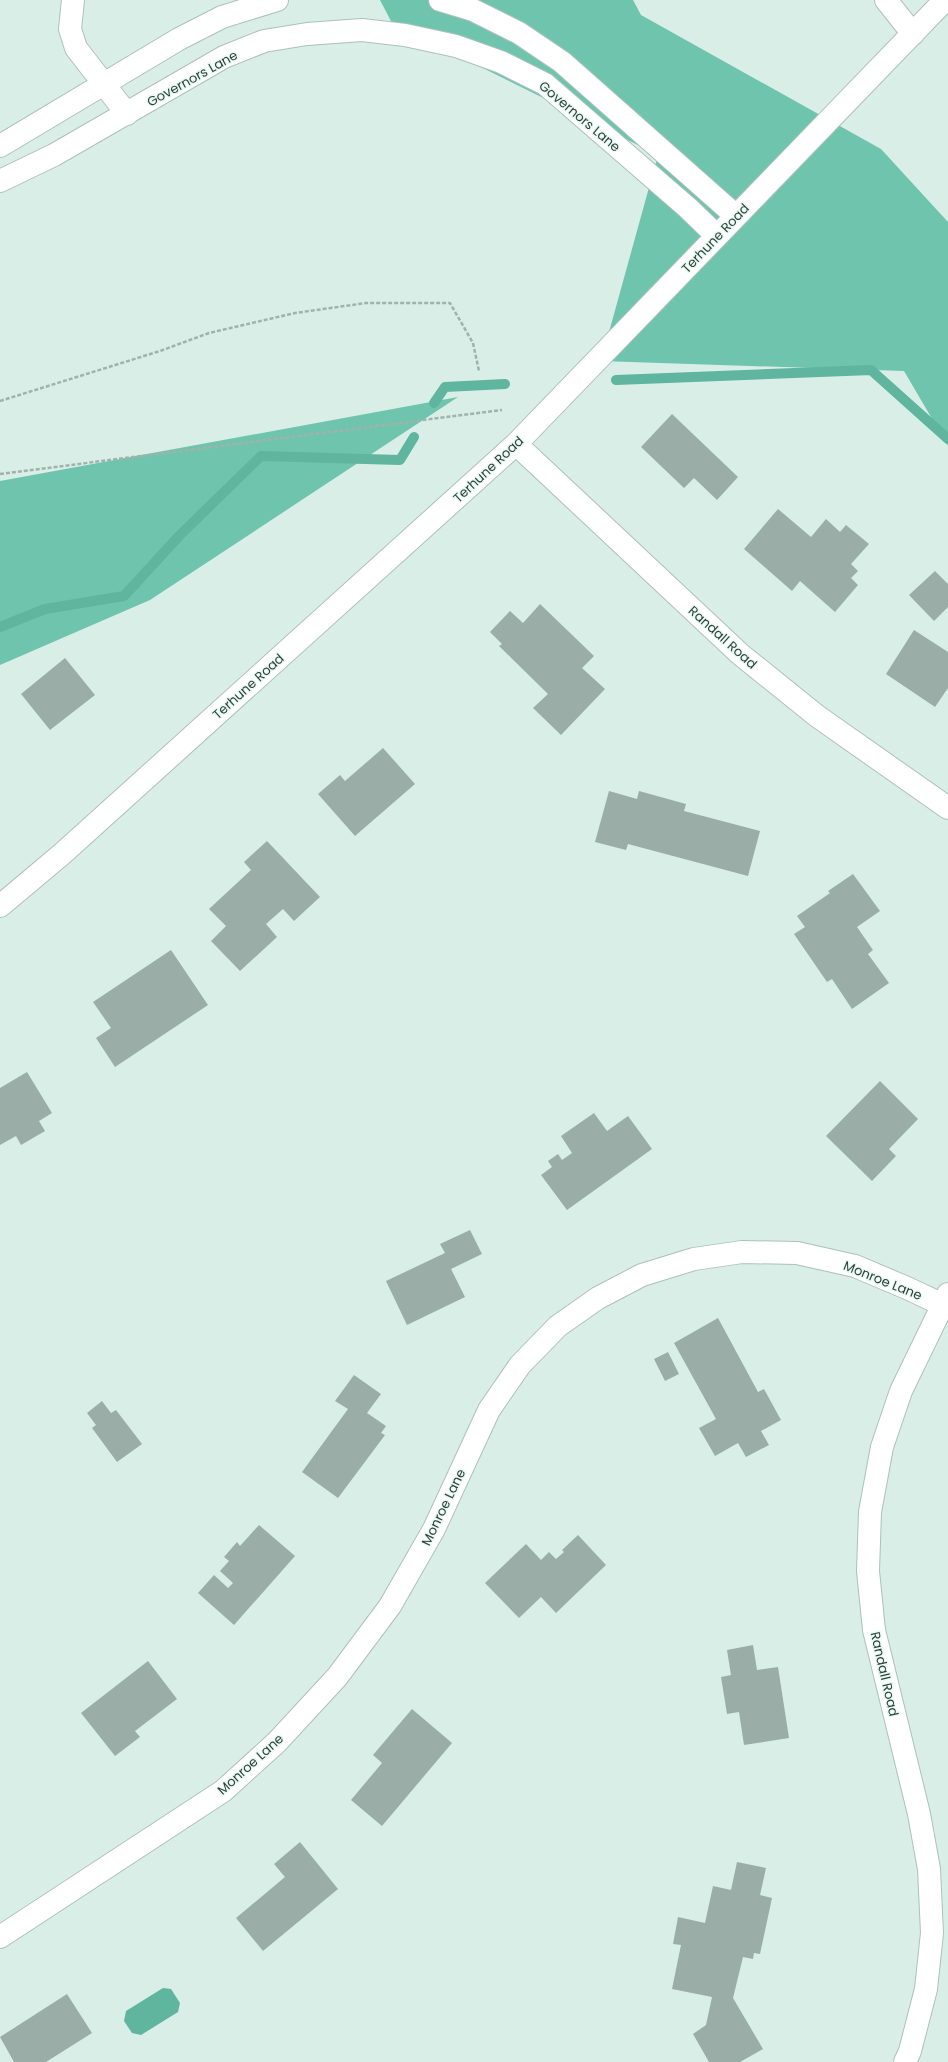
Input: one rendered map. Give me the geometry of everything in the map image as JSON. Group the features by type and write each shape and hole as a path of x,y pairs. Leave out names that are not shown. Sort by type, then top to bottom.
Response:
{"street":[{"path":"73,0 70,29 76,48 127,114"},
{"path":"0,146 178,39 222,17 277,0"},
{"name":"Governors Lane","path":"440,0 473,10 519,33 562,62 736,216"},
{"path":"886,0 913,34"},
{"name":"Terhune Road","path":"0,906 62,854 516,444 945,0"},
{"name":"Governors Lane","path":"0,181 54,155 224,57 264,41 307,34 362,30 405,35 456,46 501,62 545,84 688,208 717,236"},
{"name":"Randall Road","path":"516,444 740,654 817,716 948,808"},
{"name":"Monroe Lane","path":"0,1937 223,1791 277,1742 337,1677 390,1606 434,1529 490,1410 520,1365 558,1326 598,1298 642,1275 694,1259 742,1252 789,1253 855,1266 908,1288 945,1300"},
{"name":"Randall Road","path":"905,2062 910,2050 926,1989 932,1933 929,1870 919,1814 874,1630 868,1572 870,1512 882,1447 897,1405 945,1300"}],"path":[{"path":"0,401 153,353 209,333 296,313 366,303 450,303 473,343 479,371"},
{"path":"0,474 502,410"}],"shaded area":[{"path":"380,0 633,0 641,15 881,149 948,222 948,446 904,371 601,361 658,155 392,23"},
{"path":"458,397 150,600 0,665 0,481"},
{"path":"163,1988 171,1989 180,2003 178,2012 141,2035 132,2033 124,2021 126,2011"}],"building":[{"path":"672,414 738,477 717,500 694,478 684,488 641,447"},
{"path":"778,509 811,537 826,519 840,532 846,525 869,544 851,564 858,571 851,578 858,585 835,612 800,581 792,591 744,549"},
{"path":"935,571 948,584 948,607 934,621 909,595"},
{"path":"540,604 594,656 582,668 605,689 561,735 533,708 548,694 499,646 502,644 490,632 510,611 523,623"},
{"path":"914,630 948,652 948,688 935,707 886,674"},
{"path":"65,658 95,695 50,730 21,694"},
{"path":"383,748 415,784 355,836 318,794 340,775 345,781"},
{"path":"609,791 637,799 639,791 686,804 684,811 760,831 748,876 628,844 626,850 595,842"},
{"path":"267,841 320,897 294,921 283,909 266,924 277,937 240,971 211,941 226,926 209,909 251,870 244,862"},
{"path":"853,874 880,911 857,927 873,950 868,954 889,983 852,1009 832,979 827,982 794,934 805,927 797,916 830,893 828,891"},
{"path":"171,950 208,1005 115,1067 96,1038 111,1028 93,1002"},
{"path":"27,1072 52,1113 39,1121 45,1131 21,1145 16,1136 0,1145 0,1088"},
{"path":"880,1081 918,1119 889,1149 896,1156 872,1181 826,1136"},
{"path":"594,1113 607,1131 628,1116 652,1149 567,1210 541,1175 552,1167 548,1161 558,1154 562,1160 572,1153 561,1136"},
{"path":"470,1230 482,1254 451,1269 465,1297 407,1325 386,1281 445,1253 440,1244"},
{"path":"718,1318 758,1392 764,1389 781,1420 761,1431 769,1445 746,1457 738,1443 715,1456 699,1428 716,1419 674,1343"},
{"path":"668,1352 679,1374 665,1381 654,1359"},
{"path":"354,1375 381,1394 367,1413 386,1426 381,1433 385,1435 338,1498 302,1472 348,1409 335,1401"},
{"path":"102,1401 111,1413 116,1410 142,1444 117,1462 92,1428 96,1425 87,1413"},
{"path":"259,1525 295,1556 234,1625 198,1593 214,1575 228,1588 233,1583 220,1571 229,1561 224,1557 237,1542 240,1546"},
{"path":"578,1535 606,1565 556,1613 541,1597 519,1618 485,1583 526,1544 541,1560 549,1552 556,1559 564,1552 562,1550"},
{"path":"753,1645 757,1670 778,1667 789,1738 744,1745 739,1712 727,1714 721,1677 731,1675 727,1650"},
{"path":"148,1661 177,1699 135,1731 140,1737 115,1756 81,1713"},
{"path":"412,1709 452,1743 382,1826 351,1800 382,1763 373,1755"},
{"path":"300,1842 338,1889 263,1951 236,1918 285,1877 274,1864"},
{"path":"737,1862 766,1868 760,1895 772,1898 760,1954 754,1953 753,1959 743,1957 733,1998 763,2049 740,2062 709,2062 693,2034 706,2025 712,1997 672,1989 681,1945 673,1944 678,1917 705,1923 713,1886 731,1890"},
{"path":"67,1994 92,2033 46,2062 14,2062 0,2037"}],"waterway":[{"path":"616,380 871,370 948,439"},
{"path":"434,403 445,387 505,384"},
{"path":"0,627 45,609 124,596 179,536 261,456 400,460 414,437"}]}
